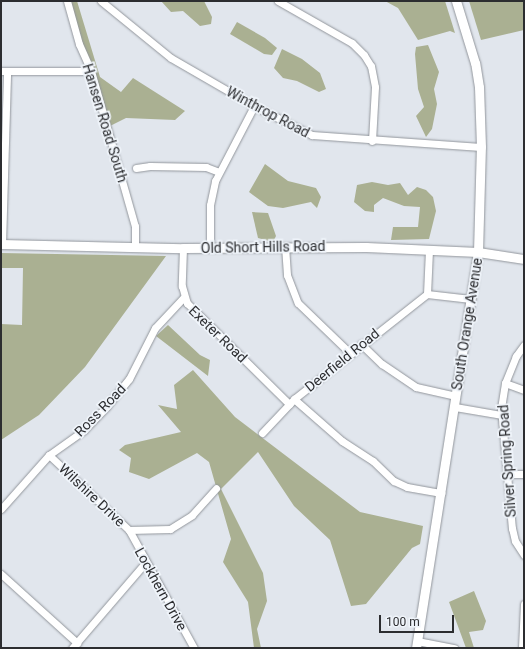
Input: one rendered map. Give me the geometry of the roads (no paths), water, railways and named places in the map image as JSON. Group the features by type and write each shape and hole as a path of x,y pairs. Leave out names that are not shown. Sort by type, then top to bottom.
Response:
{"main road":[{"name":"South Orange Avenue","path":"417,644 478,252 482,147 479,87 475,63 456,1"},
{"name":"Old Short Hills Road","path":"1,244 183,248 285,246 429,250 478,252 524,259"}],"street":[{"name":"Hansen Road South","path":"67,1 79,44 91,71 135,226 135,246"},
{"path":"278,1 352,43 364,55 370,66 375,87 372,142"},
{"name":"Winthrop Road","path":"105,2 165,54 254,106 312,135 372,142 482,147"},
{"path":"1,244 4,71 91,71"},
{"path":"210,248 211,199 219,172 254,106"},
{"path":"136,168 150,166 206,167 219,172"},
{"path":"285,246 287,275 298,303 350,353"},
{"name":"Exeter Road","path":"183,248 183,298 189,306 292,401 342,441 373,461 394,481 407,487 441,493"},
{"path":"429,250 427,294 471,299"},
{"name":"Deerfield Road","path":"262,433 292,401 361,344 427,294"},
{"name":"Ross Road","path":"1,509 49,456 84,430 107,406 129,379 155,328 183,298"},
{"path":"361,344 382,364 416,387 456,396"},
{"name":"Silver Spring Road","path":"524,345 516,356 505,383 502,415 506,474 512,528 515,541 524,555"},
{"path":"505,383 524,390"},
{"path":"454,407 502,415"},
{"name":"Wilshire Drive","path":"49,456 129,530 170,529 192,515 216,488"},
{"path":"506,474 524,474"},
{"name":"Lockhern Drive","path":"129,530 194,648"},
{"path":"1,574 74,646 146,562"},
{"path":"522,648 524,604"},
{"path":"417,644 454,648"}]}
